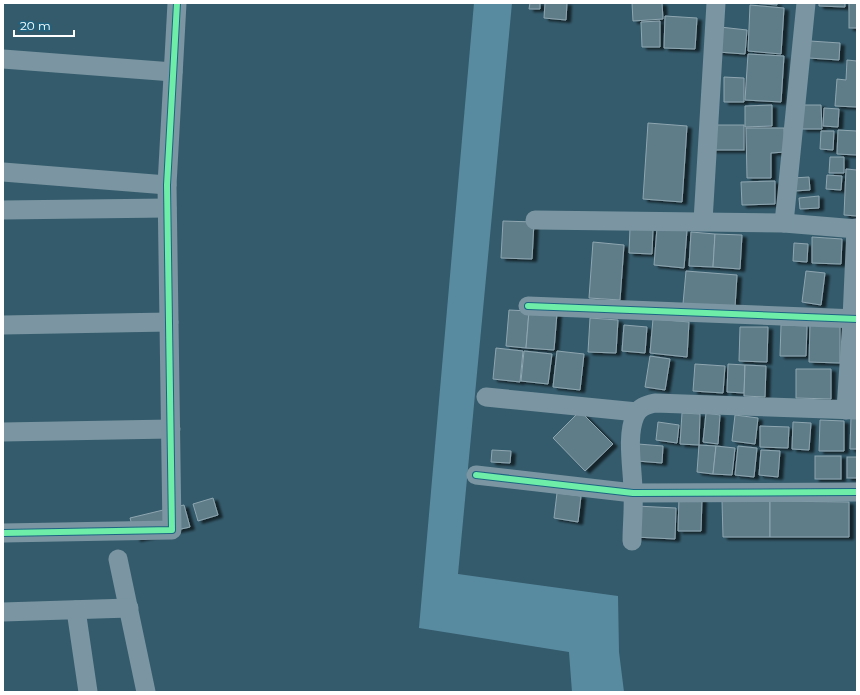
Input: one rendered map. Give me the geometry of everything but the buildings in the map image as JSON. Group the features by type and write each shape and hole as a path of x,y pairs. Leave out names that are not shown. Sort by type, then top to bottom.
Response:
{"street":[{"path":"3,533 172,530 167,185 177,3"},
{"path":"703,221 716,3"},
{"path":"784,223 806,3"},
{"path":"3,59 173,72"},
{"path":"3,172 167,185"},
{"path":"3,210 167,208"},
{"path":"535,220 784,223 856,229 855,319 851,410 655,403 640,408 635,416 631,435 633,493 632,541"},
{"path":"528,306 855,319"},
{"path":"3,325 169,322"},
{"path":"486,397 637,412"},
{"path":"3,432 170,429"},
{"path":"476,475 633,493 857,492"},
{"path":"118,559 146,692"},
{"path":"3,612 129,608"},
{"path":"76,610 88,692"}],"water":[{"path":"474,3 512,3 458,574 618,596 619,652 624,692 572,692 569,652 419,628"}],"cycle path":[{"path":"3,533 172,530 167,185 177,3"},
{"path":"528,306 857,319"},
{"path":"476,475 633,493 857,492"}]}
